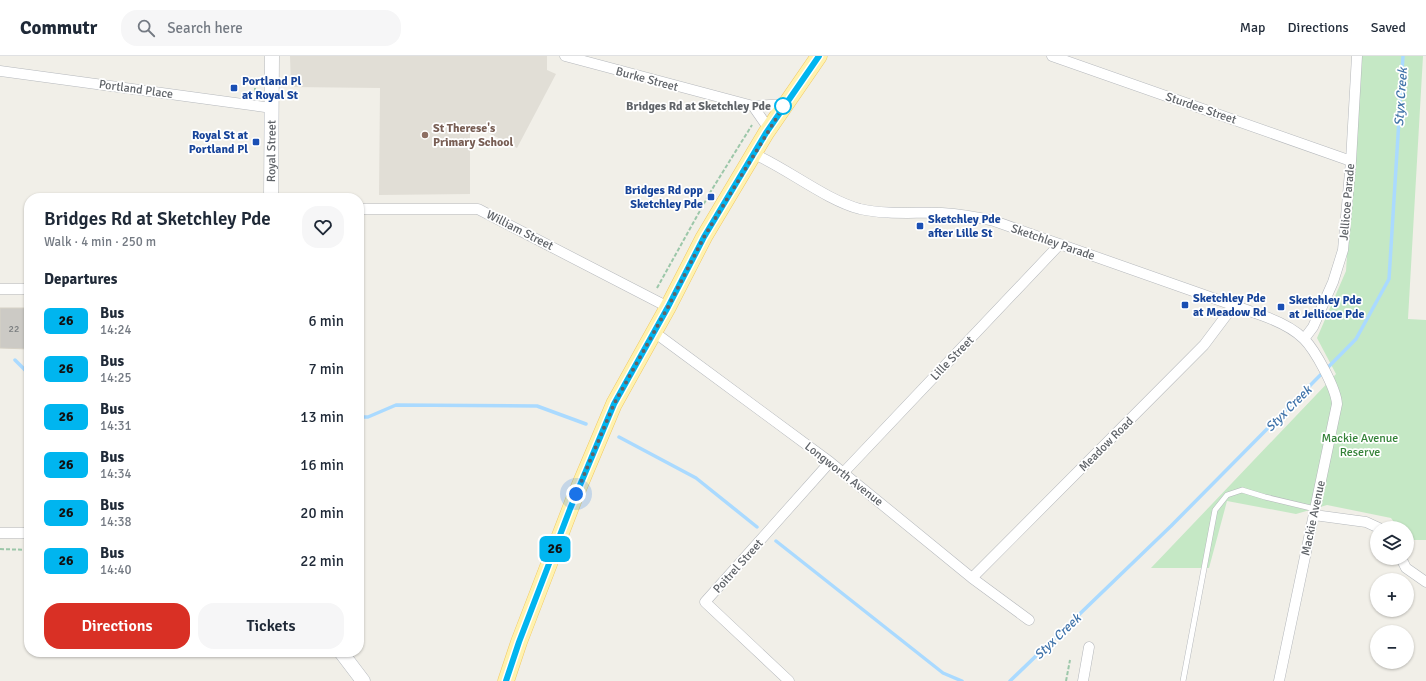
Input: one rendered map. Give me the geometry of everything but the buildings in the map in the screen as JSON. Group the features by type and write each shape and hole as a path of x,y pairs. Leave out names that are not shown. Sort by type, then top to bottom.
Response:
{"main road":[{"name":"Royal Street","path":"271,193 272,56"},
{"path":"506,681 519,642 567,516 614,404 668,307 704,237 769,129 819,56"},
{"path":"345,657 363,681"}],"street":[{"name":"Burke Street","path":"566,56 753,106 785,104"},
{"name":"Sturdee Street","path":"1052,56 1351,161"},
{"name":"Jellicoe Parade","path":"1304,339 1313,327 1339,266 1342,250 1351,161 1357,56"},
{"name":"Portland Place","path":"0,71 272,108"},
{"path":"753,106 769,129"},
{"name":"Sketchley Parade","path":"754,154 768,160 842,202 859,208 877,212 943,213 978,217 994,221 1234,305 1276,321 1304,339 1317,358"},
{"name":"William Street","path":"364,209 478,209 668,307"},
{"name":"Lille Street","path":"844,472 1060,244"},
{"path":"0,289 24,289"},
{"name":"Meadow Road","path":"972,578 1204,345 1234,305"},
{"name":"Longworth Avenue","path":"654,332 844,472 972,578 1029,620"},
{"name":"Mackie Avenue","path":"1279,681 1336,408 1336,398 1333,386 1317,358"},
{"name":"Poitrel Street","path":"789,681 705,602 830,462"},
{"path":"1315,512 1370,524"},
{"path":"0,533 24,533"},
{"path":"1404,565 1406,568 1426,582"},
{"path":"1083,681 1090,648"}],"lane":[{"path":"1183,681 1215,510 1227,495 1242,490 1315,512"}],"path":[{"path":"657,288 711,191 752,125"},
{"path":"0,549 24,550"},
{"path":"1066,681 1070,660"}],"shaded area":[{"name":"St Therese's Primary School","path":"290,56 547,56 547,70 556,74 517,148 470,123 470,194 379,195 380,88 291,87"}],"green space":[{"name":"Mackie Avenue Reserve","path":"1360,56 1423,56 1408,319 1426,320 1426,540 1414,540 1414,521 1393,521 1391,518 1327,505 1296,514 1227,501 1209,568 1151,568 1336,374 1317,338 1346,271"}],"waterway":[{"name":"Styx Creek","path":"1010,681 1171,526 1356,339 1389,279 1403,56"},
{"path":"15,360 24,369"},
{"path":"364,417 368,417 396,405 537,406 586,424"},
{"path":"619,437 696,478 757,527"},
{"path":"776,541 943,673 962,681"}],"bus line":[{"name":"26","path":"506,681 519,642 570,509 614,404 668,307 704,237 766,133 819,56"}],"place":[{"name":"Portland Pl at Royal St","path":"234,88"},
{"name":"Bridges Rd at Sketchley Pde","path":"783,106"},
{"name":"St Therese's Primary School","path":"425,135"},
{"name":"Royal St at Portland Pl","path":"256,142"},
{"name":"Bridges Rd opp Sketchley Pde","path":"711,197"},
{"name":"Sketchley Pde after Lille St","path":"920,226"},
{"name":"Sketchley Pde at Meadow Rd","path":"1185,305"},
{"name":"Sketchley Pde at Jellicoe Pde","path":"1281,307"}],"route":[{"path":"576,494 614,404 668,307 704,237 785,104 783,106"}]}
